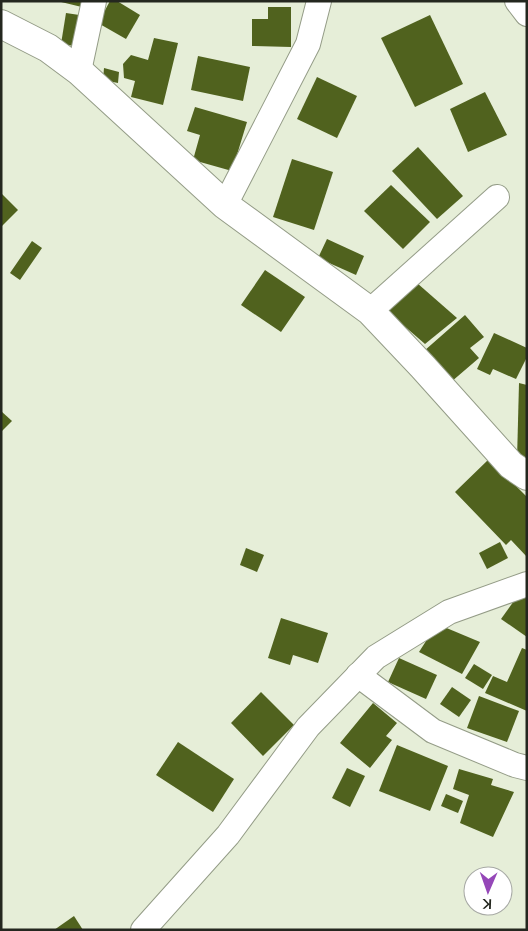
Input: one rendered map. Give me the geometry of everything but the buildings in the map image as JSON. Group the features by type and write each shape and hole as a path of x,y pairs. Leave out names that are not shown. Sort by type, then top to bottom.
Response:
{"street":[{"path":"79,70 94,1"},
{"path":"225,205 308,44 319,1"},
{"path":"517,1 527,14"},
{"path":"1,24 48,48 79,70 225,205 370,311 512,466 527,476"},
{"path":"370,311 497,197"},
{"path":"143,930 228,835 308,726 376,657 449,612 527,584"},
{"path":"358,675 433,731 527,768"}]}
